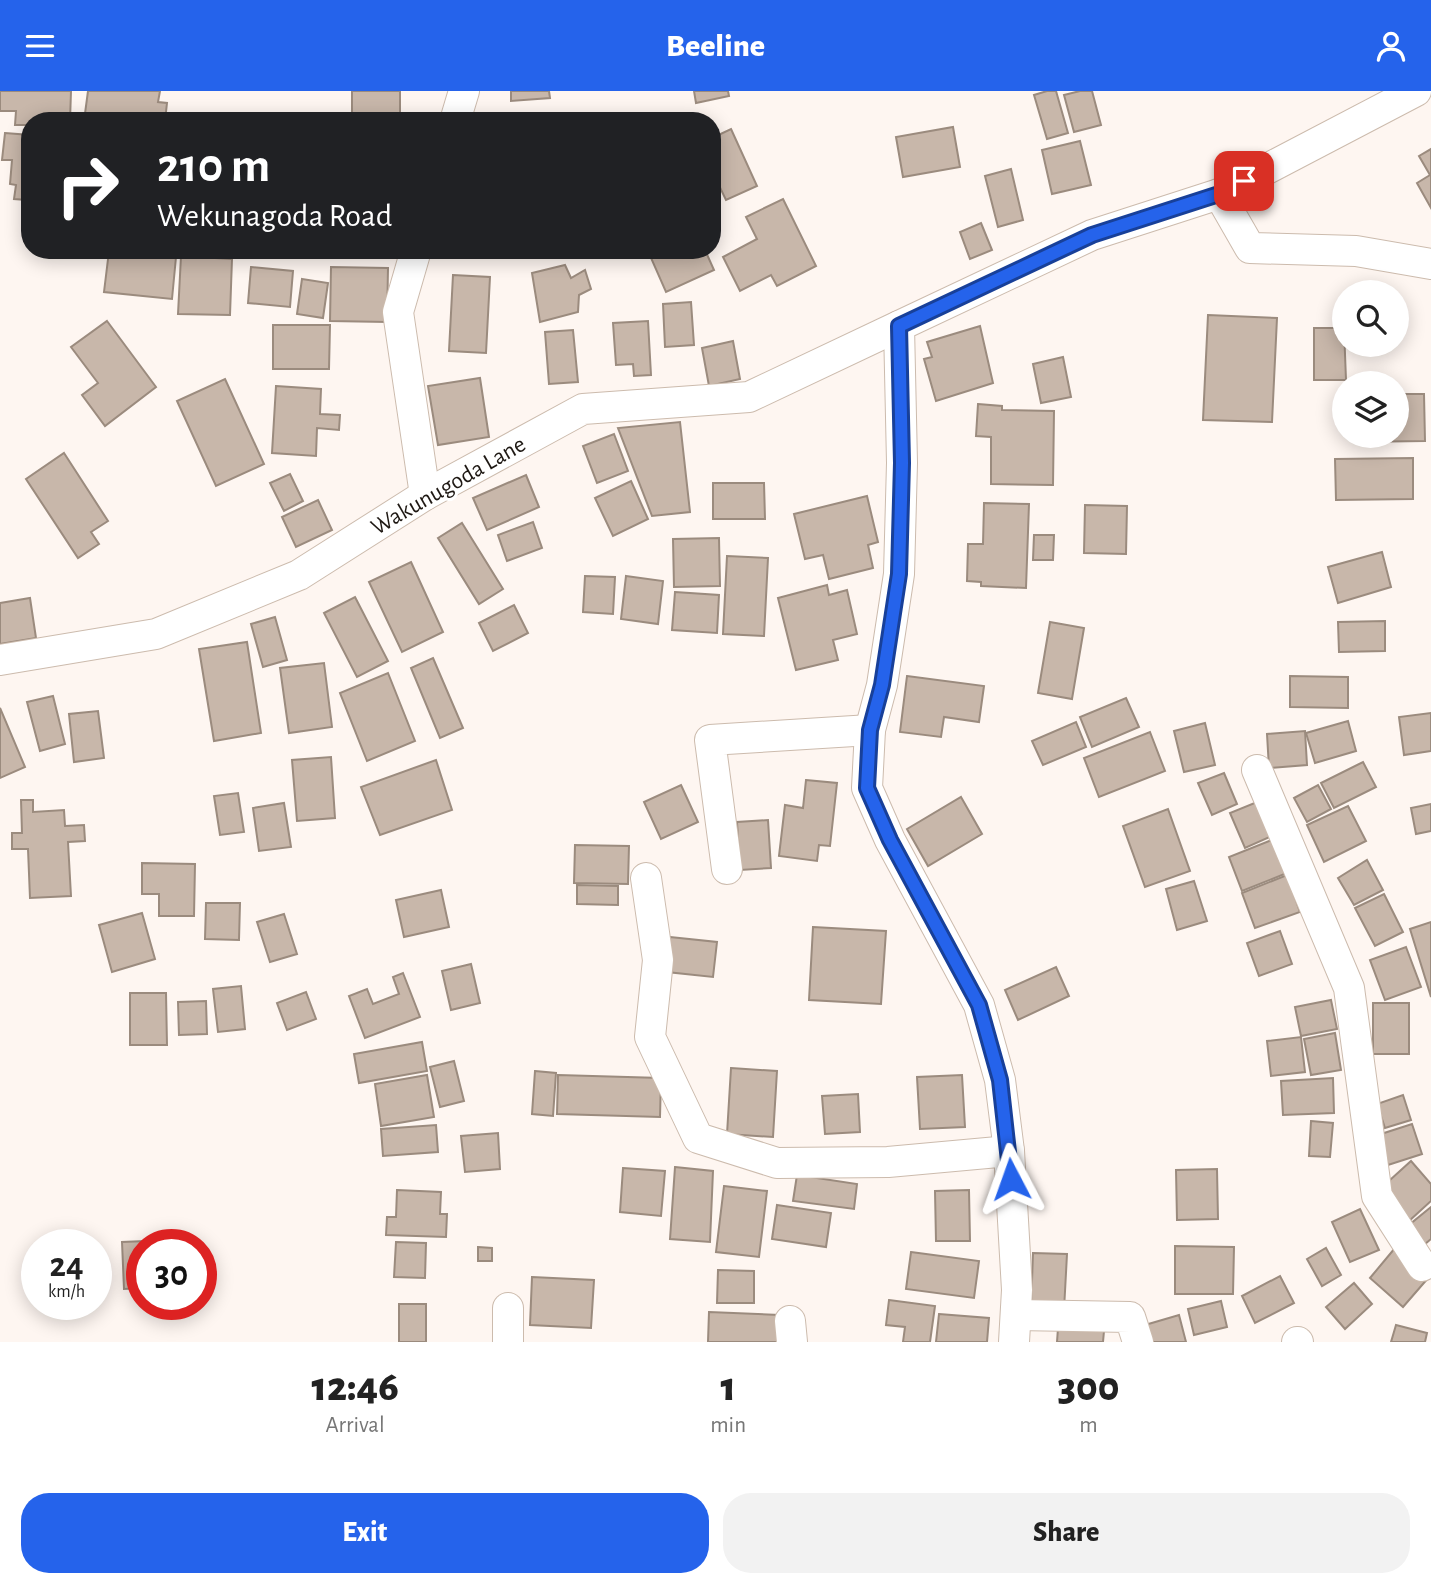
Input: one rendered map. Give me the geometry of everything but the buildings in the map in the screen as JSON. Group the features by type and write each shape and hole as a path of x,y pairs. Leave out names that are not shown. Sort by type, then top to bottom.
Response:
{"street":[{"path":"458,112 464,91"},
{"name":"Wakunugoda Lane","path":"0,660 156,634 299,575 425,495 583,409 749,397 1092,235 1219,194 1416,91"},
{"path":"1219,194 1250,248 1356,251 1431,264"},
{"path":"413,259 398,312 425,495"},
{"path":"899,326 902,463 899,574 882,685 870,730 867,788 890,840 979,1005 1000,1080 1009,1151 1015,1329 1130,1317 1138,1342"},
{"path":"727,869 710,740 870,730"},
{"path":"1257,770 1349,988 1377,1196 1422,1266"},
{"path":"646,878 658,960 650,1037 698,1138 777,1163 888,1162 1009,1151"},
{"path":"508,1308 508,1342"}],"route":[{"path":"1011,1179 1000,1080 979,1005 890,840 867,788 870,730 882,685 899,574 902,463 899,326 1092,235 1219,194 1244,181"}]}
